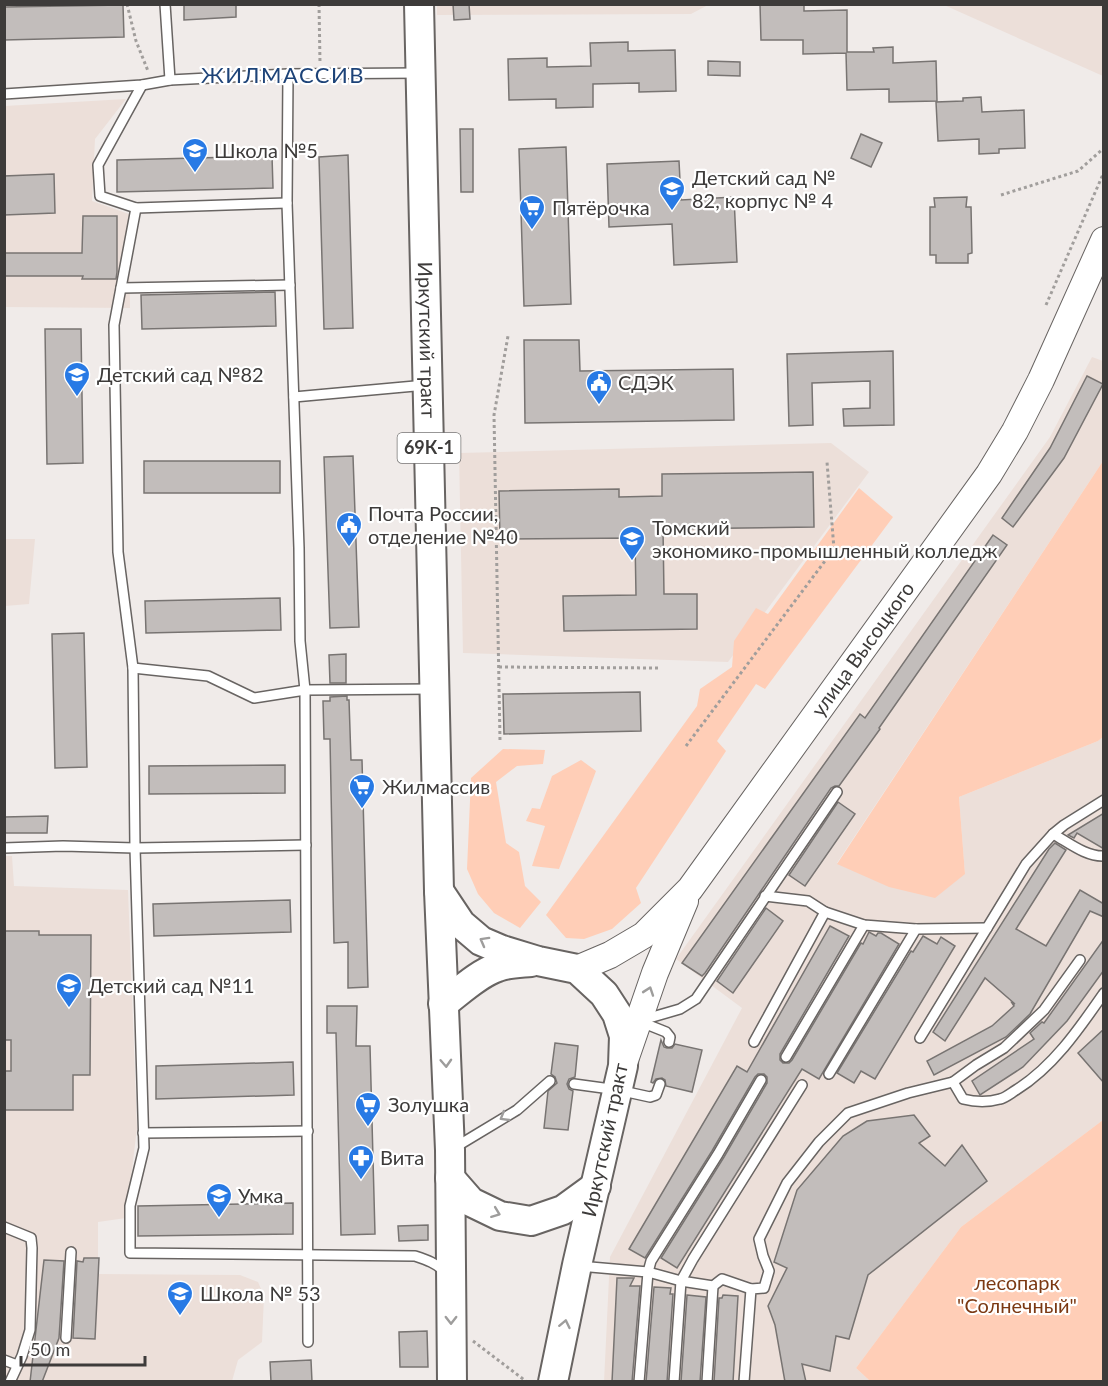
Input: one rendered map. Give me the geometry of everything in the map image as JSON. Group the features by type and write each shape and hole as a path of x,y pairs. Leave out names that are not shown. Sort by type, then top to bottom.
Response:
{"main road":[{"name":"Иркутский тракт","path":"419,4 439,891 450,1150 452,1382"},
{"name":"улица Высоцкого","path":"577,969 644,935 690,889 989,474 1015,432 1041,380 1104,240"},
{"name":"улица Высоцкого","path":"620,1078 655,974 690,889"},
{"path":"439,891 461,924 481,941 538,961 577,969"},
{"path":"443,1004 496,967 538,961"},
{"name":"Иркутский тракт","path":"553,1382 620,1078 624,1036 617,1014 604,994 577,969"},
{"path":"450,1178 471,1202 500,1216 531,1221 563,1210 596,1186"}],"lane":[{"path":"165,4 170,80"},
{"path":"4,94 147,84 170,80 288,74 421,73"},
{"path":"288,74 287,203 300,641 305,690 308,1342"},
{"path":"147,84 98,165 99,196 136,208 287,203"},
{"path":"136,208 114,325 118,552 133,669 135,848 144,1148 130,1206 130,1253 415,1256 429,1260 451,1277"},
{"path":"121,288 290,285"},
{"path":"294,398 428,384"},
{"path":"133,669 208,676 254,698 305,690 435,688"},
{"path":"639,1021 680,1009 696,999 837,792"},
{"path":"920,1038 1026,864 1053,834 1104,800"},
{"path":"1053,834 1078,848 1097,856 1104,856"},
{"path":"4,848 306,845"},
{"path":"765,896 808,901 825,912 864,925 916,929 987,927"},
{"path":"754,1042 825,912"},
{"path":"786,1057 864,925"},
{"path":"830,1074 916,929"},
{"path":"577,1266 648,1272 681,1281 713,1286 722,1279 751,1289 764,1288 769,1270 759,1239 787,1183 819,1142 848,1113 908,1093 953,1082 1004,1048 1044,1010 1080,960"},
{"path":"953,1082 963,1099 977,1103 1001,1099 1030,1081 1055,1057 1104,993"},
{"path":"639,1021 666,1032 670,1037 669,1042"},
{"path":"574,1084 620,1078 653,1097 660,1084"},
{"path":"639,1382 648,1272 651,1261 761,1080"},
{"path":"450,1150 517,1110 550,1081"},
{"path":"674,1382 681,1281 802,1085"},
{"path":"143,1133 308,1131"},
{"path":"4,1227 31,1238 30,1330 9,1382"},
{"path":"66,1338 71,1252"},
{"path":"707,1382 713,1286"},
{"path":"744,1382 751,1289"},
{"path":"4,1360 17,1365"}],"path":[{"path":"127,4 147,84"},
{"path":"319,4 320,73"},
{"path":"1001,195 1078,171 1104,148"},
{"path":"1046,305 1104,172"},
{"path":"500,740 494,415 508,336"},
{"path":"686,746 834,549 827,462"},
{"path":"499,667 659,668"},
{"path":"467,1337 526,1382"}],"shaded area":[{"path":"437,5 708,5 691,14 437,15"},
{"path":"944,5 1103,5 1103,76"},
{"path":"126,99 95,139 92,201 129,214 130,308 5,307 5,106"},
{"path":"1092,357 1103,361 1103,461 837,863 965,874 959,797 1103,737 1103,1120 961,1227 856,1368 870,1381 604,1382 610,1257 742,1008 676,959 1050,437"},
{"name":"Томский экономико-промышленный колледж","path":"831,443 869,472 728,662 463,653 459,453"},
{"path":"5,539 35,539 29,604 5,606"},
{"path":"4,856 12,856 14,886 128,890 137,1128 126,1218 98,1222 98,1274 240,1275 258,1282 264,1296 262,1342 238,1360 232,1381 5,1381"}],"green space":[{"path":"1103,461 1103,737 959,797 965,874 935,898 889,887 837,864"},
{"path":"859,488 893,517 765,689 756,684 717,741 726,751 636,888 641,903 612,929 584,939 566,938 546,915 697,706 700,689 732,667 734,641 756,608 768,614"},
{"path":"503,749 545,750 543,764 517,766 496,782 506,843 519,852 525,886 541,902 520,928 494,913 478,894 467,869 471,778"},
{"path":"581,760 596,771 559,869 532,866 545,826 526,821 532,808 540,809 552,776"},
{"name":"лесопарк \"Солнечный\"","path":"1103,1120 1103,1381 870,1381 856,1368 961,1227"}],"building":[{"path":"184,4 236,4 236,17 184,20"},
{"path":"453,4 469,4 470,19 454,20"},
{"path":"760,4 804,4 804,11 847,10 847,52 874,52 873,48 893,47 893,63 936,61 937,101 889,102 889,89 847,90 846,53 803,54 803,40 761,40"},
{"path":"123,5 124,37 4,40 4,7"},
{"path":"628,42 628,51 675,50 676,91 639,92 639,83 593,84 593,107 556,108 556,99 509,100 508,59 547,58 547,67 591,66 590,43"},
{"path":"708,61 740,62 740,76 708,75"},
{"path":"981,97 982,112 1024,110 1025,148 999,149 999,153 979,154 979,139 938,141 936,102 963,101 963,98"},
{"path":"460,129 473,129 473,192 461,192"},
{"path":"861,134 882,143 871,167 851,158"},
{"path":"566,147 571,304 524,306 519,149"},
{"path":"348,155 353,328 324,329 319,157"},
{"name":"Школа №5","path":"272,156 273,188 117,192 117,160"},
{"name":"Детский сад № 82, корпус № 4","path":"679,161 681,200 734,197 737,262 674,265 672,224 609,227 607,164"},
{"path":"54,174 55,213 4,215 4,176"},
{"path":"967,197 966,207 971,207 972,253 968,254 968,263 936,263 936,255 930,255 930,207 935,207 934,198"},
{"path":"83,216 117,216 116,279 82,279 83,276 4,276 4,253 82,253"},
{"path":"275,292 276,326 142,329 141,295"},
{"path":"45,329 81,329 83,463 47,464"},
{"path":"524,340 579,340 580,371 733,369 734,420 525,423"},
{"path":"893,351 894,425 844,426 843,409 870,408 870,381 812,383 813,425 789,426 787,354"},
{"path":"1087,376 1103,384 1064,458 1013,527 1002,518 1050,448"},
{"path":"353,456 359,627 330,628 324,457"},
{"path":"144,461 280,461 280,493 144,493"},
{"path":"813,472 814,527 663,529 664,594 697,594 697,629 564,631 563,596 636,595 635,538 500,539 499,491 619,489 619,497 662,496 662,474"},
{"path":"993,535 1007,545 839,786 831,788 705,973 702,976 682,963 860,714 865,718"},
{"path":"280,598 281,630 146,633 145,601"},
{"path":"84,633 87,767 55,768 52,634"},
{"path":"346,654 346,683 330,683 329,655"},
{"path":"640,692 641,731 504,734 503,694"},
{"path":"347,696 351,760 362,760 368,987 348,988 348,942 334,943 330,739 324,739 323,701 330,701 330,697"},
{"path":"285,765 285,793 149,794 149,766"},
{"path":"838,802 855,814 805,886 789,875"},
{"path":"1104,813 1104,849 1077,833 1074,838 1068,835"},
{"path":"48,816 47,833 4,833 4,817"},
{"path":"1055,843 1066,850 1016,929 1046,946 1080,890 1104,904 1104,917 1090,911 1030,1014 1006,1037 934,1075 927,1061 992,1026 1014,1006 1012,1003 1015,1004 985,978 945,1041 933,1032"},
{"path":"290,900 291,932 154,936 153,904"},
{"path":"766,908 783,921 733,993 717,981"},
{"path":"830,926 849,936 780,1054 780,1060 783,1063 789,1063 792,1060 869,932 876,936 881,933 899,944 819,1079 802,1069 677,1268 661,1258 767,1083 767,1077 764,1074 758,1074 755,1077 645,1258 629,1249 737,1066 747,1072"},
{"path":"4,931 39,931 39,935 91,935 90,1075 73,1075 73,1110 4,1110 4,1071 11,1071 11,1040 4,1040"},
{"path":"923,936 937,944 941,937 955,946 875,1079 861,1071 854,1083 837,1073 911,951 913,952"},
{"path":"1104,939 1104,970 1067,1021 1023,1067 980,1095 972,1081 1034,1039 1030,1033 1042,1022 1044,1023"},
{"path":"327,1006 357,1006 356,1046 370,1046 375,1234 341,1235 336,1033 327,1033"},
{"path":"1104,1029 1104,1083 1078,1053"},
{"path":"661,1040 667,1048 672,1048 675,1044 702,1050 692,1092 666,1086 662,1078 651,1082"},
{"path":"555,1043 578,1046 575,1077 569,1079 567,1084 573,1091 568,1130 544,1128 548,1091 557,1083 551,1074"},
{"path":"293,1062 294,1095 156,1099 156,1066"},
{"path":"914,1115 930,1136 919,1143 945,1166 962,1145 987,1181 868,1275 849,1339 836,1336 830,1371 802,1364 806,1382 785,1382 775,1325 768,1306 787,1268 774,1262 797,1190 843,1136 867,1121"},
{"path":"293,1203 293,1234 138,1236 138,1206"},
{"path":"428,1225 428,1240 399,1241 398,1226"},
{"path":"84,1258 99,1258 95,1339 73,1338 77,1261 83,1262"},
{"path":"44,1260 64,1261 59,1338 42,1382 30,1382"},
{"path":"617,1278 634,1278 630,1286 640,1286 632,1382 612,1382"},
{"path":"654,1287 671,1288 670,1294 673,1294 667,1382 646,1382"},
{"path":"687,1295 706,1297 700,1382 681,1382"},
{"path":"723,1295 738,1296 733,1382 714,1382 719,1298"},
{"path":"427,1331 428,1367 400,1367 399,1332"},
{"path":"311,1360 312,1382 271,1382 270,1362"}],"place":[{"name":"Школа №5","path":"195,174"},
{"name":"Детский сад № 82, корпус № 4","path":"672,212"},
{"name":"Пятёрочка","path":"532,231"},
{"name":"Детский сад №82","path":"77,398"},
{"name":"СДЭК","path":"599,406"},
{"name":"Почта России, отделение №40","path":"349,548"},
{"name":"Томский экономико-промышленный колледж","path":"632,562"},
{"name":"Жилмассив","path":"362,810"},
{"name":"Детский сад №11","path":"69,1009"},
{"name":"Золушка","path":"368,1128"},
{"name":"Вита","path":"361,1181"},
{"name":"Умка","path":"219,1219"},
{"name":"Школа № 53","path":"180,1317"}],"district":[{"name":"ЖИЛМАССИВ","path":"283,75"}]}
